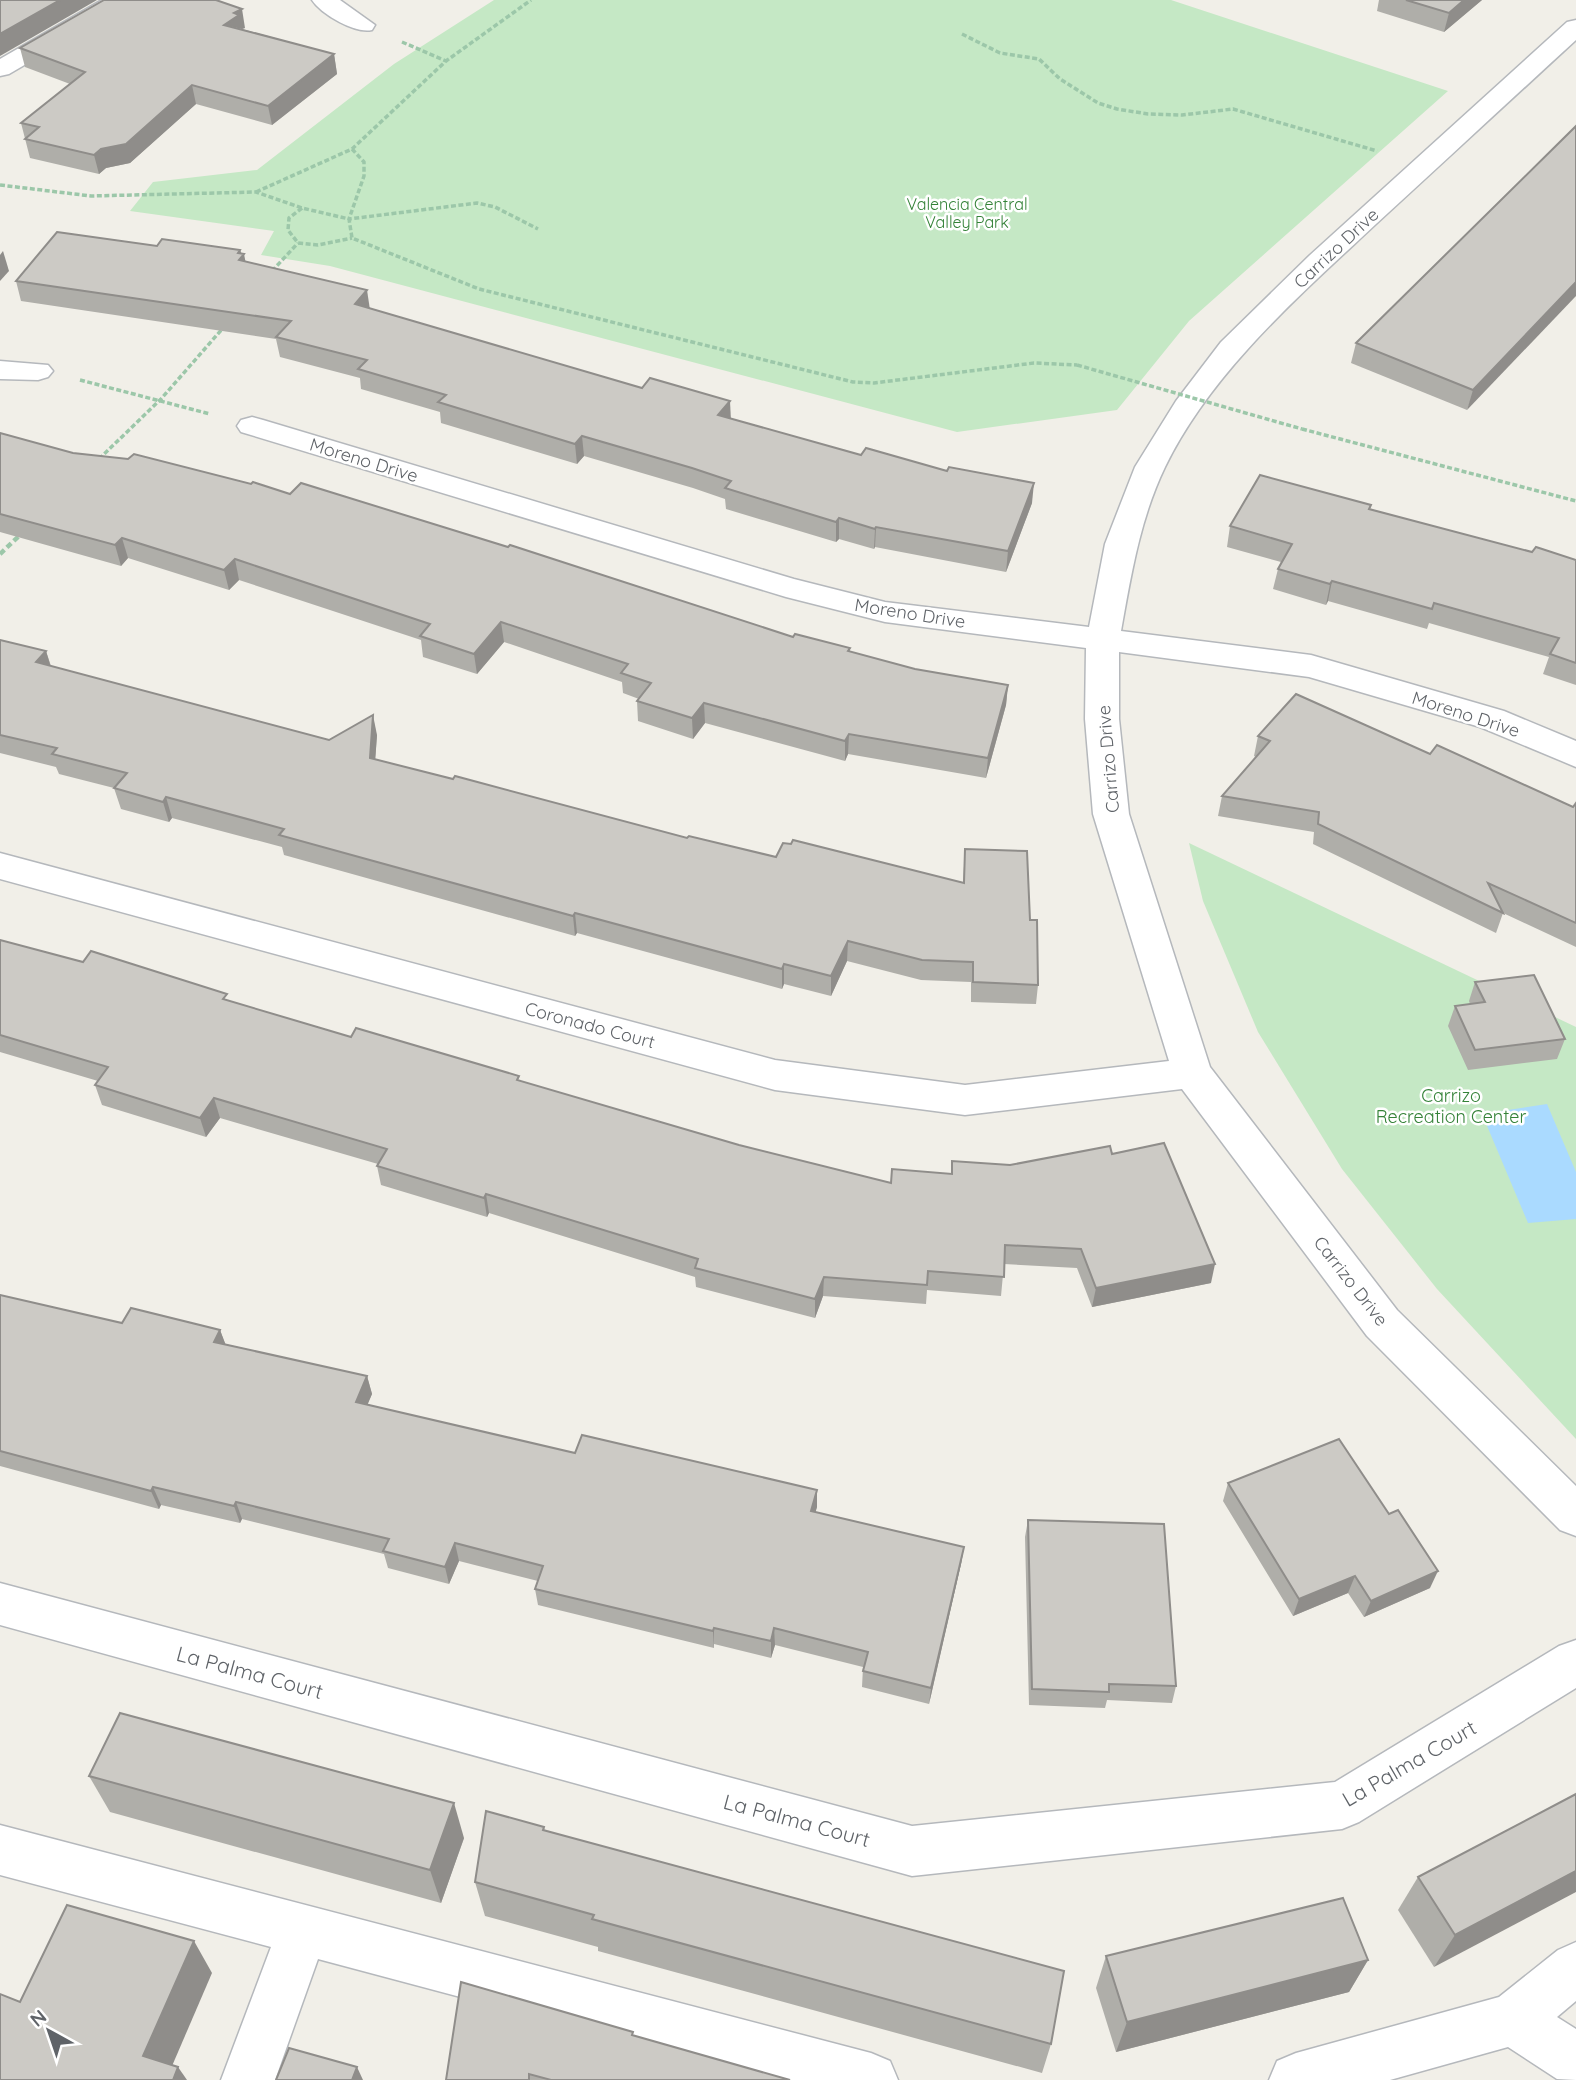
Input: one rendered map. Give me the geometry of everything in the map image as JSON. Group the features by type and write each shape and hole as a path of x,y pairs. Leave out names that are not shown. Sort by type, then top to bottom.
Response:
{"street":[{"path":"0,69 119,0"},
{"path":"324,0 363,25"},
{"name":"Carrizo Drive","path":"1576,27 1320,261 1231,348 1191,401 1150,467 1121,544 1103,640 1102,719 1111,814 1192,1073 1382,1323 1576,1516"},
{"path":"0,370 38,370"},
{"name":"Moreno Drive","path":"252,426 823,596 885,612 1311,666 1492,719 1576,755"},
{"name":"Coronado Court","path":"0,866 775,1075 965,1100 1192,1073"},
{"name":"La Palma Court","path":"0,1604 912,1851 1342,1805 1576,1662"},
{"path":"0,1850 871,2080"},
{"path":"248,2080 303,1930"},
{"path":"1296,2080 1513,2019 1576,1968"},
{"path":"1513,2019 1576,2060"}],"path":[{"path":"0,185 90,196 256,192 300,175 352,149 446,61 531,0"},
{"path":"962,34 1000,53 1039,60 1060,79 1098,103 1116,109 1148,114 1182,114 1233,109 1425,165"},
{"path":"352,149 364,162 365,176 349,219 352,238"},
{"path":"256,192 302,208 349,219 477,203 494,204 510,212 523,224 537,229"},
{"path":"302,208 289,218 288,230 298,243 318,244 352,238 479,289 853,382 874,383 1034,363 1077,365 1549,496 1576,500"},
{"path":"268,276 298,243"},
{"path":"90,467 161,399 223,327"},
{"path":"38,370 161,399 252,426"},
{"path":"0,554 20,534"}],"green space":[{"name":"Valencia Central Valley Park","path":"494,0 1171,0 1448,91 1189,321 1117,410 957,432 330,266 261,255 274,231 130,211 153,182 257,170 394,64"},
{"name":"Carrizo Recreation Center","path":"1189,843 1576,1027 1576,1439 1437,1289 1342,1169 1258,1032 1203,901"}],"water":[{"path":"1547,1104 1576,1172 1576,1219 1528,1223 1482,1114"}],"building":[{"path":"0,0 60,0 0,34"},
{"path":"104,0 216,0 242,9 234,13 239,15 224,25 334,54 268,106 192,85 126,144 101,149 94,155 25,139 39,127 21,123 85,72 20,48"},
{"path":"1406,0 1464,0 1449,13"},
{"path":"1576,126 1576,282 1473,390 1356,343"},
{"path":"57,232 157,246 162,239 240,250 238,253 244,254 239,260 367,290 355,304 642,388 650,378 730,401 718,415 861,455 866,448 947,471 949,467 1034,483 1008,551 876,527 875,529 839,518 836,522 725,488 731,481 692,468 582,436 575,444 438,402 446,395 358,369 367,360 276,337 291,321 16,281"},
{"path":"0,433 73,453 128,459 134,454 251,484 253,482 290,494 301,483 508,547 510,545 793,637 795,634 850,648 848,651 915,669 1008,685 988,758 849,734 845,741 704,703 692,718 637,701 651,683 621,673 628,664 501,622 474,654 420,636 430,624 235,559 224,570 122,538 115,545 0,514"},
{"path":"1260,475 1371,505 1369,509 1532,552 1536,547 1576,560 1576,663 1550,654 1559,638 1434,603 1432,609 1278,569 1292,544 1230,526"},
{"path":"0,640 46,651 36,662 329,740 373,715 370,758 453,779 455,776 687,838 689,836 776,857 783,843 791,844 793,840 964,883 965,849 1027,851 1030,920 1037,920 1038,985 973,982 973,962 922,960 848,941 831,976 784,964 782,969 575,913 573,916 279,835 284,829 166,797 163,802 114,788 127,773 52,754 57,748 0,735"},
{"path":"1296,694 1430,754 1437,745 1573,807 1576,803 1576,923 1488,883 1503,913 1318,824 1319,812 1222,796 1270,741 1258,736"},
{"path":"0,940 83,962 91,951 227,994 223,999 351,1037 356,1028 519,1076 517,1080 739,1145 891,1183 892,1169 952,1174 952,1161 1010,1165 1110,1146 1112,1154 1164,1143 1215,1264 1096,1288 1081,1249 1005,1245 1004,1277 928,1271 927,1285 824,1277 815,1299 695,1268 698,1259 486,1194 484,1198 377,1166 387,1149 214,1098 200,1118 95,1085 108,1067 0,1035"},
{"path":"1534,975 1565,1039 1475,1050 1455,1006 1485,1002 1475,982"},
{"path":"0,1295 122,1323 131,1308 220,1330 214,1342 367,1376 356,1402 575,1453 582,1435 817,1490 811,1511 964,1547 931,1688 863,1671 868,1652 774,1628 771,1641 714,1628 713,1631 535,1589 543,1566 455,1543 445,1567 383,1551 389,1539 236,1502 234,1506 153,1487 151,1491 0,1451"},
{"path":"1339,1439 1389,1514 1398,1510 1438,1571 1371,1601 1355,1576 1299,1599 1228,1483"},
{"path":"1028,1520 1164,1524 1176,1686 1109,1684 1109,1692 1032,1689"},
{"path":"120,1713 454,1803 430,1870 89,1776"},
{"path":"1576,1794 1576,1871 1455,1935 1418,1877"},
{"path":"486,1811 544,1827 543,1830 1064,1971 1051,2044 592,1919 594,1915 475,1882"},
{"path":"1343,1898 1368,1960 1127,2022 1106,1956"},
{"path":"67,1905 194,1941 143,2056 178,2067 173,2080 0,2080 0,1994 20,2002"},
{"path":"461,1982 790,2080 551,2080 529,2074 529,2080 446,2080"},
{"path":"289,2048 357,2067 352,2080 276,2080"}]}
